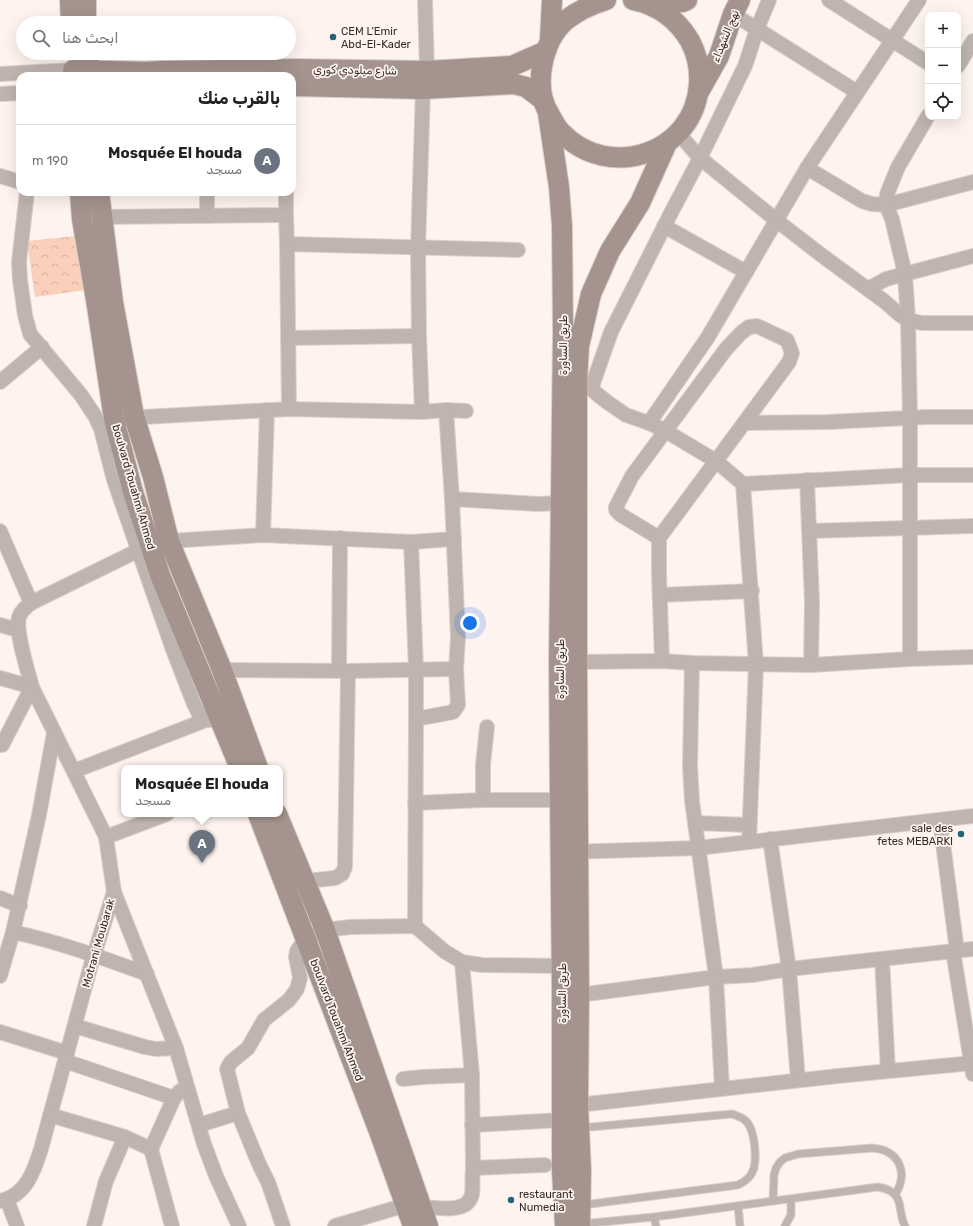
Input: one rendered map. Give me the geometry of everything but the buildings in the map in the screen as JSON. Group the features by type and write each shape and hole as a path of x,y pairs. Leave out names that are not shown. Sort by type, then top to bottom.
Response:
{"main road":[{"path":"70,0 71,16"},
{"path":"86,0 86,16"},
{"path":"548,46 552,0"},
{"path":"548,46 565,22 584,8 606,0"},
{"path":"640,1 683,2 687,0"},
{"path":"640,1 666,13 683,29 694,49 700,71 698,94"},
{"name":"نهج الشهداء","path":"698,94 719,56 737,7"},
{"name":"شارع ميلودي كوري","path":"425,80 512,66 548,46"},
{"name":"طريق الساورة","path":"548,46 541,66 540,84 546,107 559,187 562,226 563,340 561,503 568,661 571,1124"},
{"name":"شارع ميلودي كوري","path":"81,67 144,72 184,72"},
{"name":"شارع ميلودي كوري","path":"296,77 425,80 514,84 526,87 546,107"},
{"name":"طريق الساورة","path":"576,1220 562,1169 571,1124 578,1105 571,995 562,966 569,852 560,800 584,385 579,346 591,294 610,251 640,203 673,138 687,121 694,108 698,94"},
{"path":"546,107 561,132 579,147 600,156 624,158 647,154 673,138"},
{"name":"boulvard Touahmi Ahmed","path":"80,196 82,219 114,419 133,492 145,547 160,574 214,720 238,765"},
{"name":"boulvard Touahmi Ahmed","path":"99,196 113,302 134,416 153,477 169,541 222,670 257,765"},
{"name":"boulvard Touahmi Ahmed","path":"260,817 295,882 325,930 413,1206 413,1226"},
{"name":"boulvard Touahmi Ahmed","path":"278,817 295,882 306,938 380,1134 413,1206 428,1226"},
{"name":"طريق الساورة","path":"562,1169 576,1220"}],"street":[{"path":"422,412 418,248 425,80 425,0"},
{"path":"769,0 757,29 745,66 700,158 584,385 617,410 664,430 716,462 743,484 806,480 973,474"},
{"path":"829,0 844,4 892,40 925,61"},
{"path":"649,423 708,337 807,168 919,0"},
{"path":"737,7 757,29 857,92"},
{"path":"961,61 973,41"},
{"path":"23,72 81,67"},
{"path":"0,74 16,73"},
{"path":"0,94 16,93"},
{"path":"910,659 910,418 908,320 905,274 892,219 886,205 887,194 898,167 926,120"},
{"path":"673,138 776,220 908,320 922,323 973,323"},
{"path":"807,168 862,201 872,204 886,205 973,182"},
{"path":"0,176 16,181"},
{"path":"27,196 19,262 25,314 30,334 80,395 102,429 114,480 145,547"},
{"path":"207,196 207,216"},
{"path":"286,196 289,409"},
{"path":"101,217 286,215"},
{"path":"664,226 746,272"},
{"path":"287,244 518,250"},
{"path":"868,290 886,279 973,256"},
{"path":"659,538 621,515 616,510 616,507 632,476 664,430 726,349 741,332 749,326 757,326 788,340 792,353 789,362 659,538 662,661"},
{"path":"288,338 419,336"},
{"path":"0,382 42,347"},
{"path":"114,419 134,416 289,409 422,412 446,410 466,412"},
{"path":"263,535 268,410"},
{"path":"416,720 450,714 456,710 458,705 456,669 458,638 454,539 446,410"},
{"path":"744,423 829,422 973,417"},
{"path":"806,480 810,531 812,602 811,665"},
{"path":"743,484 752,591 756,664 749,842"},
{"path":"452,498 538,504 561,503"},
{"path":"810,531 973,526"},
{"path":"0,532 31,603"},
{"path":"0,625 18,630 19,618 22,612 31,603 145,547 169,541 263,535 410,542 454,539"},
{"path":"295,882 335,878 342,874 345,867 340,538"},
{"path":"410,542 416,669 415,926"},
{"path":"660,594 752,591"},
{"name":"Motrani Moubarak","path":"3,1200 17,1195 34,1172 42,1149 94,955 114,892 106,837 32,687 18,630"},
{"path":"568,661 662,661 811,665 973,657"},
{"path":"692,663 690,766 692,801 716,977 722,1088"},
{"path":"222,670 343,671 456,669"},
{"path":"0,678 32,687 1,747"},
{"path":"74,771 214,720"},
{"path":"483,800 487,727"},
{"path":"0,976 20,906 54,733"},
{"path":"415,803 483,800 560,800"},
{"path":"569,852 698,848 973,816"},
{"path":"106,837 159,817"},
{"path":"578,1105 888,1071 973,1066 955,951 940,820"},
{"path":"695,823 749,825"},
{"path":"770,839 789,969 798,1080"},
{"path":"114,892 176,1048 216,1176 238,1226"},
{"path":"0,898 20,906"},
{"path":"283,1226 268,1182 238,1112 227,1069 231,1062 248,1048 264,1020 289,1000 296,989 300,978 296,957 299,948 306,938 325,930 350,927 415,926 444,951 462,962 490,965 562,966"},
{"path":"13,932 49,940 147,974"},
{"path":"571,995 716,977 753,975 789,969 973,949"},
{"path":"882,959 888,1071"},
{"path":"335,1226 413,1206 457,1208 465,1205 472,1195 472,1075 462,962"},
{"path":"74,1026 144,1047 156,1049 176,1048"},
{"path":"0,1032 174,1098"},
{"path":"403,1080 423,1077 472,1075"},
{"path":"172,1226 151,1149 174,1098 187,1084"},
{"path":"199,1125 238,1112"},
{"path":"50,1115 125,1137 151,1149"},
{"path":"472,1125 571,1124"},
{"path":"94,1226 106,1181 125,1137"},
{"path":"473,1168 562,1169"},
{"path":"3,1200 17,1226"}],"lane":[{"path":"571,1124 732,1114 747,1122 751,1129 755,1158 755,1165 749,1177 738,1185 576,1220"},
{"path":"773,1201 774,1175 776,1168 785,1158 798,1154 872,1148 881,1149 888,1152 895,1157 900,1165 900,1184 895,1195"},
{"path":"576,1220 654,1216 878,1187 884,1188 895,1195 901,1206 905,1226"},
{"path":"785,1226 791,1215 791,1199"},
{"path":"738,1206 740,1226"},
{"path":"654,1216 656,1226"}],"green space":[{"path":"76,236 86,290 35,297 27,241"}],"place":[{"name":"CEM L'Emir Abd-El-Kader","path":"333,37"},
{"name":"sale des fetes MEBARKI","path":"961,834"},
{"name":"Mosquée El houda","path":"202,863"},
{"name":"restaurant Numedia","path":"511,1200"}]}
